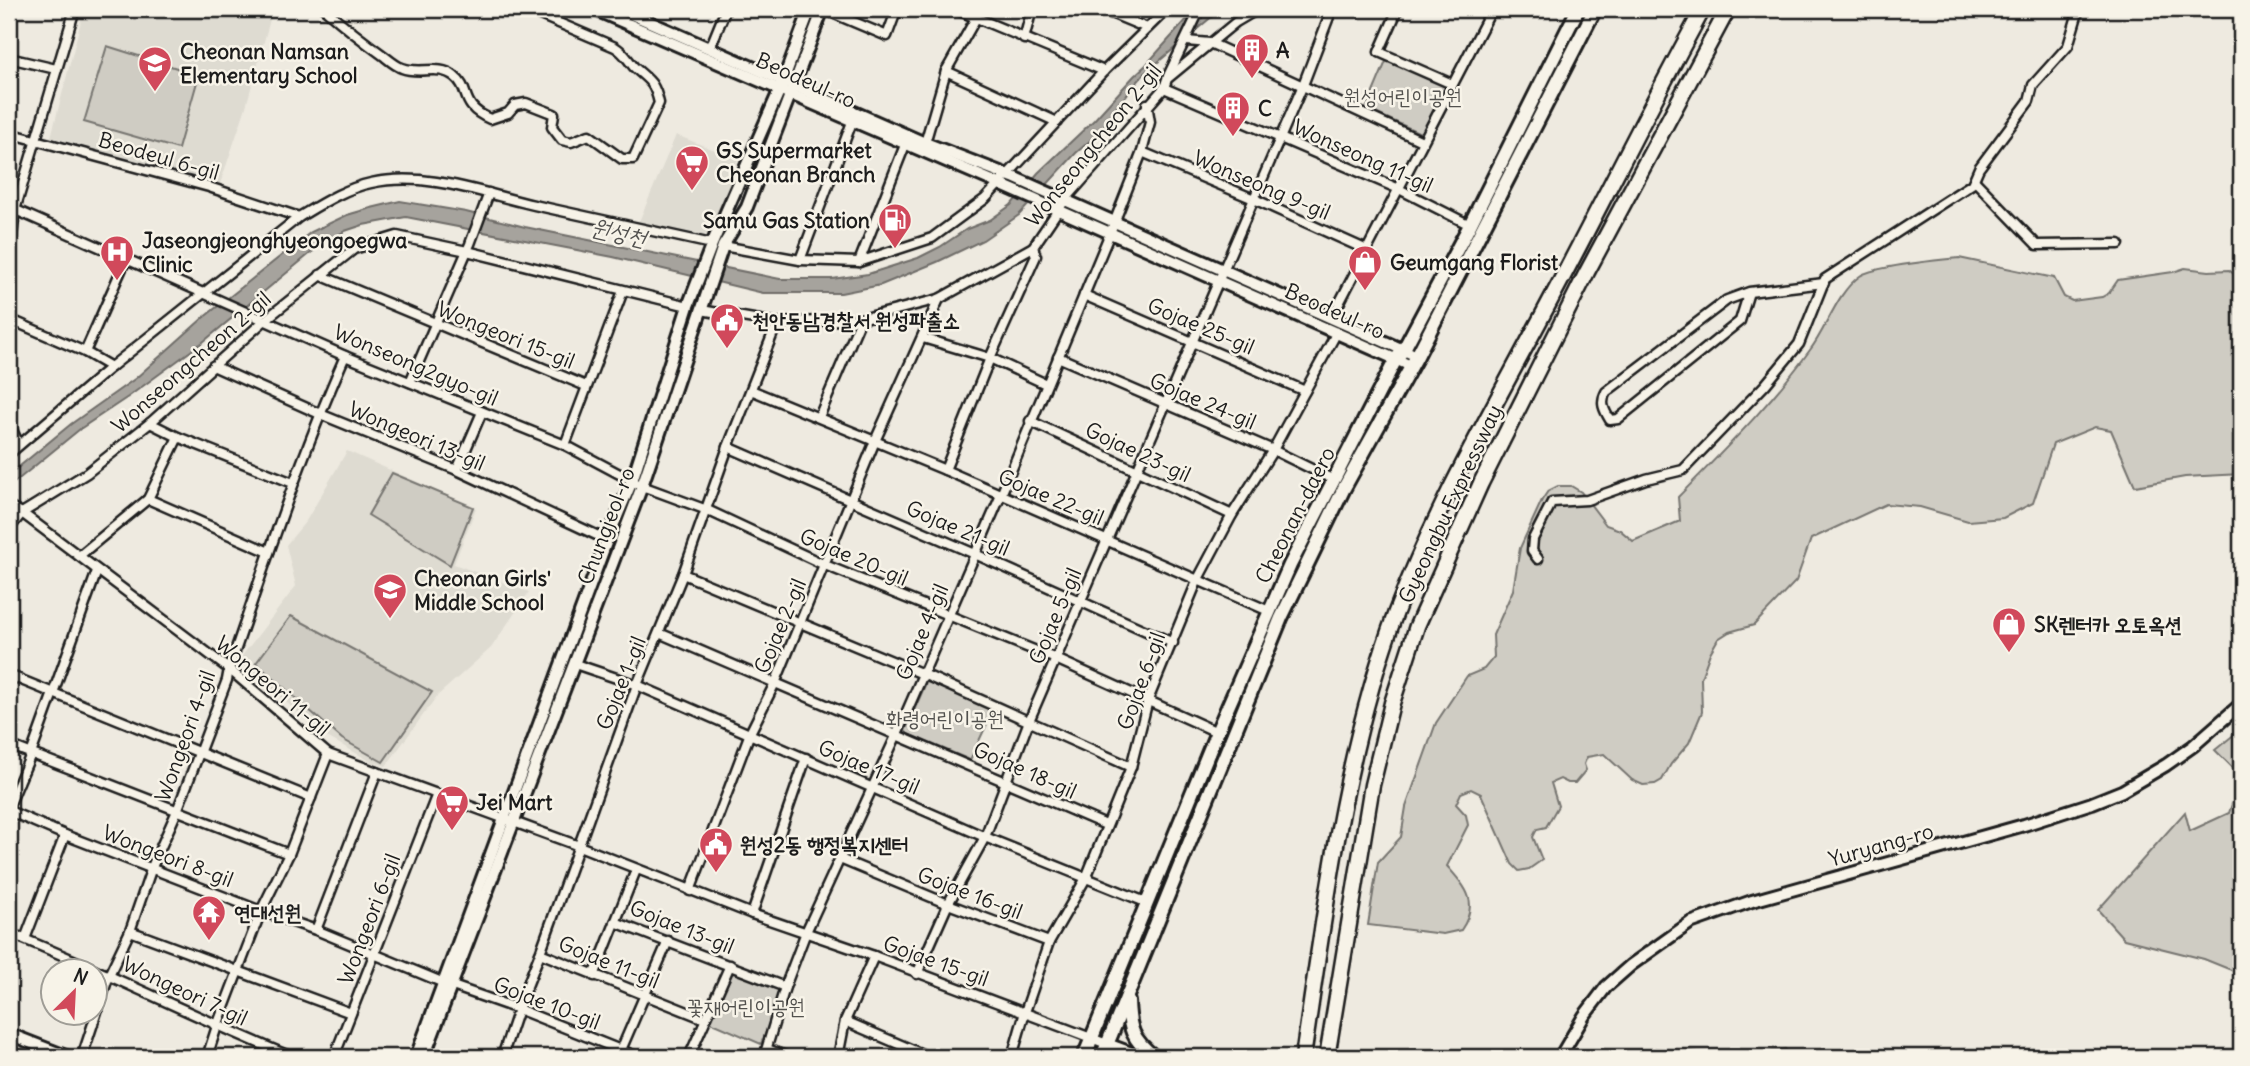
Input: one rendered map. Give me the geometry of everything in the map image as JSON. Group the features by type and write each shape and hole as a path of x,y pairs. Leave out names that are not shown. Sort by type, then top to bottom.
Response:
{"highway":[{"name":"Gyeongbu Expressway","path":"1303,1057 1327,902 1355,756 1372,687 1396,612 1459,474 1703,9"},
{"name":"Gyeongbu Expressway","path":"1327,1057 1372,785 1392,703 1417,626 1480,483 1574,297 1693,70 1728,9"}],"main road":[{"name":"Cheonan-daero","path":"1084,1057 1217,732 1290,565 1470,225 1578,9"},
{"name":"Cheonan-daero","path":"1102,1057 1281,618 1345,488 1414,361 1595,9"},
{"path":"1128,996 1129,1023 1136,1041 1154,1057"}],"street":[{"path":"9,265 12,208 75,9"},
{"path":"326,9 346,28 401,68 439,70 452,74 460,82 470,107 480,115 490,119 508,113 515,105 526,103 554,114 552,127 562,140 571,142 589,135 622,159 633,159 660,103 650,79 632,65 626,54 615,47 526,9"},
{"name":"Beodeul-ro","path":"593,9 781,84 796,84 925,143 1063,199 1112,227 1220,275 1337,332 1400,354"},
{"name":"Beodeul-ro","path":"621,9 641,13 781,84 792,96 1055,209 1112,227"},
{"path":"710,48 726,9"},
{"name":"Chungjeol-ro","path":"416,1057 509,821 607,540 637,483 690,301 716,248 810,9"},
{"path":"823,9 887,36 897,9"},
{"name":"Chungjeol-ro","path":"509,821 575,664 637,483 701,310 716,248 747,207 792,96 823,9"},
{"path":"955,9 1104,71"},
{"path":"1024,39 1032,9"},
{"path":"1101,9 1147,28"},
{"path":"9,454 111,367 299,217 323,202 372,183 413,180 450,184 487,196 716,248 800,260 859,262 932,238 1001,185 1104,71 1167,9"},
{"path":"1167,79 1200,9"},
{"name":"Wonseongcheon 2-gil","path":"701,310 777,323 861,319 939,299 1033,247 1055,209 1164,88 1167,79 1236,22 1258,9"},
{"name":"Gojae 5-gil","path":"917,974 948,904 985,837 1030,721 1303,85 1332,9"},
{"path":"1398,9 1380,52 1452,84"},
{"path":"1332,317 1492,9"},
{"path":"1538,559 1531,551 1533,539 1552,502 1587,500 1646,479 1683,470 1766,385 1799,344 1825,279 1972,184 1979,168 2029,101 2033,85 2068,46 2079,9"},
{"path":"925,143 946,71 976,18"},
{"path":"1186,41 1210,43 1422,141"},
{"path":"9,58 57,69"},
{"path":"946,71 1057,122"},
{"name":"Wonseong 11-gil","path":"1164,88 1399,189 1470,225"},
{"name":"Gojae 4-gil","path":"765,1053 785,987 806,932 897,734 1001,495 1112,227 1142,152 1150,122 1147,104"},
{"path":"800,260 852,122"},
{"name":"Beodeul 6-gil","path":"9,132 209,187 299,217"},
{"path":"859,262 905,145"},
{"name":"Wonseong 9-gil","path":"1142,152 1367,250"},
{"path":"1973,180 2037,245 2119,244"},
{"path":"410,382 436,325 487,196"},
{"path":"12,208 204,293"},
{"name":"Wonseongcheon 2-gil","path":"9,529 15,509 87,473 150,423 265,320 354,249 397,236 468,247 623,290 690,301"},
{"path":"946,470 990,358 1036,256 1033,247"},
{"path":"85,352 127,257"},
{"name":"Wongeori 15-gil","path":"320,275 586,386 623,290"},
{"name":"Beodeul-ro","path":"1220,275 1332,317 1414,361"},
{"path":"1749,292 1740,321 1618,419 1610,420 1603,410 1602,399 1606,392 1727,300 1749,292 1824,283"},
{"name":"Wonseong2gyo-gil","path":"204,293 345,356 565,445 637,483"},
{"name":"Gojae 25-gil","path":"1084,295 1305,391"},
{"name":"Gojae 2-gil","path":"690,891 750,733 776,681 874,441 939,299"},
{"path":"9,319 85,352 111,367"},
{"path":"819,417 861,319"},
{"name":"Gojae 1-gil","path":"502,1057 637,685 707,510 777,323"},
{"name":"Gojae 6-gil","path":"1012,1057 1049,942 1086,877 1131,767 1148,701 1198,579 1337,332"},
{"path":"923,338 990,358 1046,384"},
{"name":"Wongeori 4-gil","path":"82,1057 109,975 130,930 152,867 177,811 227,680 293,484 345,356"},
{"name":"Gojae 24-gil","path":"1058,357 1273,450 1334,480"},
{"name":"Wongeori 13-gil","path":"213,366 320,414 457,470 607,540"},
{"path":"565,445 586,386"},
{"name":"Gojae 22-gil","path":"751,390 946,470 1269,611"},
{"path":"457,470 482,412"},
{"name":"Gojae 23-gil","path":"1030,421 1232,515"},
{"path":"9,422 19,445"},
{"path":"150,423 293,484"},
{"path":"79,556 148,499 178,437"},
{"name":"Gojae 21-gil","path":"729,447 1173,643"},
{"name":"Gojae 20-gil","path":"637,483 707,510 825,565 1056,659 1217,732"},
{"path":"148,499 269,552"},
{"name":"Wongeori 11-gil","path":"15,509 229,669 328,754 509,821"},
{"path":"9,808 97,571"},
{"path":"682,574 923,674 1131,767"},
{"name":"Gojae 18-gil","path":"659,633 1106,825"},
{"name":"Gojae 17-gil","path":"575,664 637,685 985,837 1148,903"},
{"path":"9,675 311,798"},
{"name":"Yuryang-ro","path":"1560,1057 1605,987 1640,958 1690,923 1724,910 2024,825 2112,795 2166,765 2193,746 2241,704"},
{"path":"9,745 289,854"},
{"path":"207,1057 261,911 289,854 328,754"},
{"path":"752,914 806,758"},
{"path":"316,930 377,772"},
{"name":"Wongeori 6-gil","path":"334,1057 437,794"},
{"name":"Wongeori 8-gil","path":"9,808 65,835 316,930 447,984"},
{"name":"Gojae 15-gil","path":"509,821 690,891 874,956 1107,1044"},
{"path":"25,939 65,835"},
{"name":"Gojae 16-gil","path":"840,859 1049,942"},
{"name":"Gojae 13-gil","path":"636,870 615,922 785,987"},
{"path":"594,976 615,922"},
{"path":"130,930 351,1013"},
{"path":"9,950 11,934"},
{"name":"Wongeori 7-gil","path":"11,934 292,1057"},
{"path":"620,1054 668,941"},
{"name":"Gojae 11-gil","path":"540,953 705,1019"},
{"path":"838,1057 845,1021 874,956"},
{"path":"689,1057 730,965"},
{"name":"Chungjeol-ro","path":"424,1057 447,984"},
{"name":"Gojae 10-gil","path":"447,984 518,1009 620,1054 638,1057"},
{"path":"845,1021 929,1057"},
{"path":"9,1034 68,1057"},
{"path":"1107,1044 1142,1057"},
{"path":"9,1048 32,1057"},
{"path":"765,1053 789,1057"}],"shaded area":[{"name":"Cheonan Namsan Elementary School","path":"84,9 249,9 271,16 245,110 220,184 51,137"},
{"path":"1196,9 1221,9 1145,73 1118,105 1101,131 1076,153 1019,215 983,240 881,285 841,293 763,293 613,257 406,217 363,225 345,231 318,247 203,342 80,429 9,487 9,475 71,424 136,378 203,318 311,232 347,215 371,208 400,201 466,212 525,227 780,279 832,279 868,274 918,258 967,229 990,220 1011,205 1038,173 1094,120"},
{"path":"676,135 738,159 713,234 637,226"},
{"name":"Cheonan Girls' Middle School","path":"347,451 476,508 454,564 529,592 491,648 437,696 386,766 372,762 327,737 238,661 296,586 286,545 306,521"}],"green space":[{"path":"107,46 199,75 178,149 84,122"},
{"name":"원성어린이공원","path":"1387,59 1450,88 1453,94 1434,133 1425,135 1366,109"},
{"path":"1959,258 2054,278 2064,297 2072,301 2102,297 2109,293 2118,280 2185,268 2229,270 2241,280 2241,474 2185,477 2135,486 2111,430 2095,427 2053,444 2033,503 2003,518 1968,521 1920,507 1886,504 1811,539 1796,581 1754,625 1729,632 1718,639 1701,678 1702,712 1689,743 1671,764 1662,780 1643,785 1632,780 1604,754 1587,757 1584,764 1586,770 1575,783 1560,779 1551,783 1558,806 1546,827 1537,829 1533,837 1542,860 1529,869 1519,871 1512,864 1481,794 1471,789 1461,793 1456,804 1466,815 1468,825 1447,866 1465,889 1470,903 1467,920 1461,930 1443,934 1368,925 1378,862 1401,837 1406,807 1436,723 1467,676 1484,669 1494,657 1493,635 1513,590 1520,548 1548,491 1558,486 1571,486 1581,492 1606,525 1620,530 1633,541 1680,521 1678,497 1747,426 1795,370 1852,283 1867,272 1879,269"},
{"path":"392,473 473,507 450,565 368,515"},
{"path":"291,616 432,692 383,762 342,739 256,663"},
{"name":"화령어린이공원","path":"931,680 994,709 970,760 905,731 926,683"},
{"path":"2241,729 2241,776 2215,750"},
{"path":"2232,804 2241,808 2241,974 2204,959 2124,939 2098,910 2185,812 2190,831 2229,813"},
{"name":"꽃재어린이공원","path":"734,970 778,989 781,996 761,1044 708,1021 729,973"},
{"path":"1656,1048 1741,1056 1785,1049 1793,1057 1659,1057"}],"place":[{"name":"A","path":"1252,80"},
{"name":"Cheonan Namsan Elementary School","path":"155,93"},
{"name":"C","path":"1233,138"},
{"name":"GS Supermarket Cheonan Branch","path":"692,192"},
{"name":"Samu Gas Station","path":"895,250"},
{"name":"Jaseongjeonghyeongoegwa Clinic","path":"117,282"},
{"name":"Geumgang Florist","path":"1365,292"},
{"name":"천안동남경찰서 원성파출소","path":"727,350"},
{"name":"Cheonan Girls' Middle School","path":"390,620"},
{"name":"SK렌터카 오토옥션","path":"2009,654"},
{"name":"Jei Mart","path":"452,832"},
{"name":"원성2동 행정복지센터","path":"716,874"},
{"name":"연대선원","path":"209,942"}],"water label":[{"name":"원성천","path":"619,232"}]}
